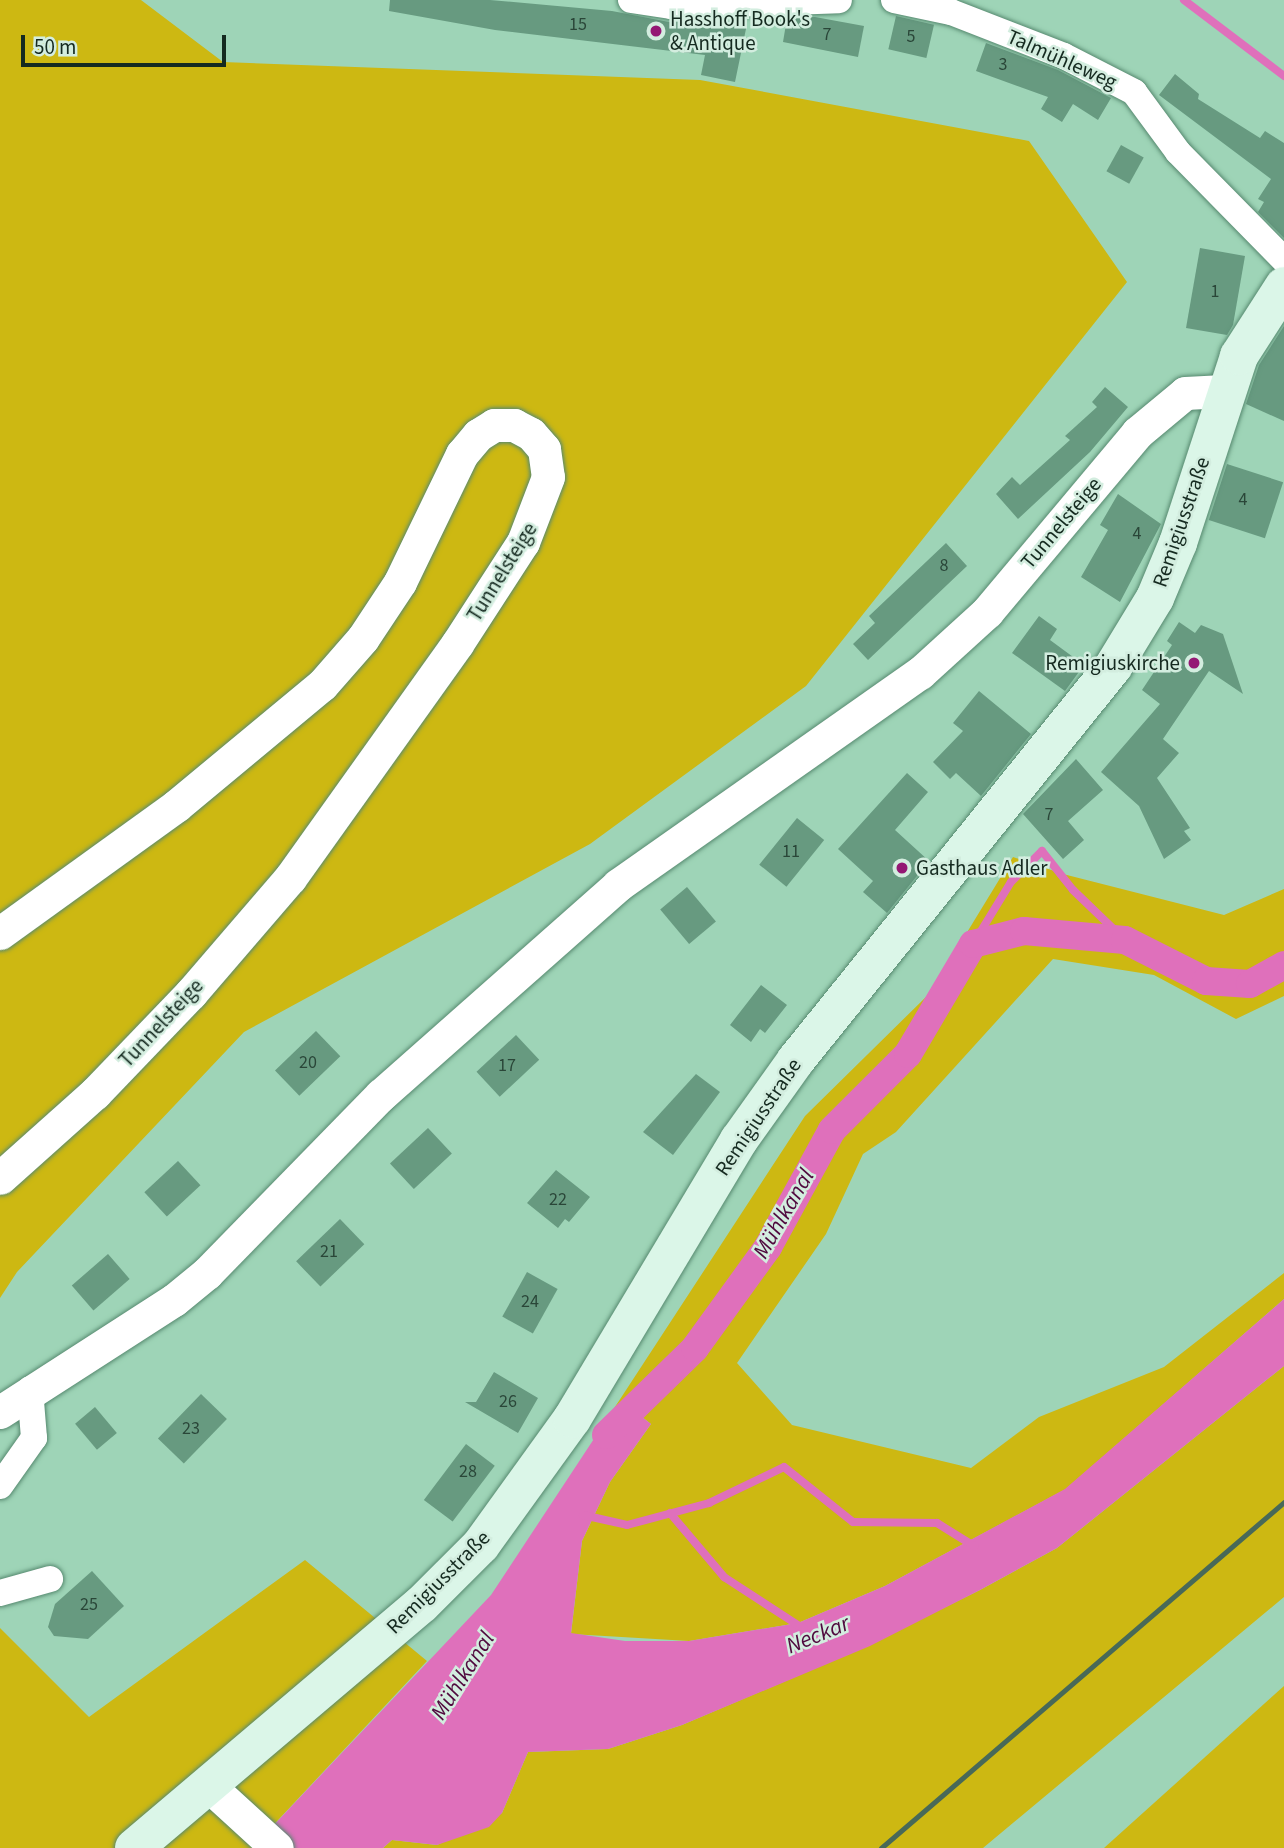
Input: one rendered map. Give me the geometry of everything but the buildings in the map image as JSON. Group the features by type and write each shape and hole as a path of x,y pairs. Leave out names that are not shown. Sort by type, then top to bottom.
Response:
{"main road":[{"name":"Remigiusstraße","path":"134,1848 219,1796 422,1604 496,1524 572,1419 738,1140 796,1060 1113,667 1155,598 1178,543 1224,391 1239,356 1284,286"}],"street":[{"path":"631,0 671,6 839,0"},
{"name":"Talmühleweg","path":"894,0 951,12 1064,56 1134,92 1178,152 1284,260"},
{"name":"Tunnelsteige","path":"0,1412 30,1389 174,1300 207,1273 381,1096 618,885 920,673 987,612 1137,433 1185,393 1224,391"},
{"name":"Tunnelsteige","path":"0,933 176,806 322,685 363,638 400,582 462,454 478,435 494,425 514,425 531,434 544,449 548,477 523,542 290,878 181,1003 95,1093 0,1178"},
{"path":"0,1486 34,1438 30,1389"},
{"path":"0,1593 50,1579"},
{"path":"219,1796 278,1848"}],"shaded area":[{"path":"0,0 141,0 223,62 700,80 1029,141 1127,282 806,686 590,844 244,1032 17,1272 0,1298"},
{"path":"1013,857 1063,874 1224,915 1284,889 1284,996 1236,1019 1154,975 1053,959 896,1132 863,1154 826,1234 737,1363 792,1425 971,1468 1039,1417 1164,1367 1284,1273 1284,1299 1066,1489 885,1586 798,1623 689,1641 571,1634 582,1541 610,1482 651,1424 633,1410 613,1410 805,1116 930,993"},
{"path":"1284,1366 1284,1597 983,1848 383,1848 392,1840 437,1845 502,1813 528,1752 608,1749 682,1725 858,1650 980,1590 1057,1548"},
{"path":"305,1560 427,1661 252,1848 0,1848 0,1628 89,1717"},
{"path":"1284,1686 1284,1848 1104,1848"}],"water":[{"name":"Neckar","path":"1284,1299 1284,1366 1057,1548 980,1590 870,1646 682,1725 608,1749 528,1752 502,1813 489,1827 437,1845 392,1840 383,1848 252,1848 491,1595 613,1410 633,1410 651,1424 610,1482 582,1541 571,1633 625,1641 689,1641 798,1623 885,1586 1065,1489"}],"waterway":[{"path":"1184,0 1284,76"},
{"path":"973,944 1011,882 1042,851 1073,890 1125,940"},
{"name":"Mühlkanal","path":"606,1435 695,1348 768,1247 832,1130 908,1054 973,944 1024,931 1125,940 1206,981 1250,984 1284,965"},
{"path":"583,1515 627,1525 709,1503 784,1467 853,1522 937,1523 974,1546"},
{"name":"Neckar","path":"670,1513 724,1577 804,1629"}],"railway":[{"path":"881,1848 1284,1502"}],"place":[{"name":"Hasshoff Book's & Antique","path":"656,31"},
{"name":"Remigiuskirche","path":"1194,663"},
{"name":"Gasthaus Adler","path":"902,868"}]}
